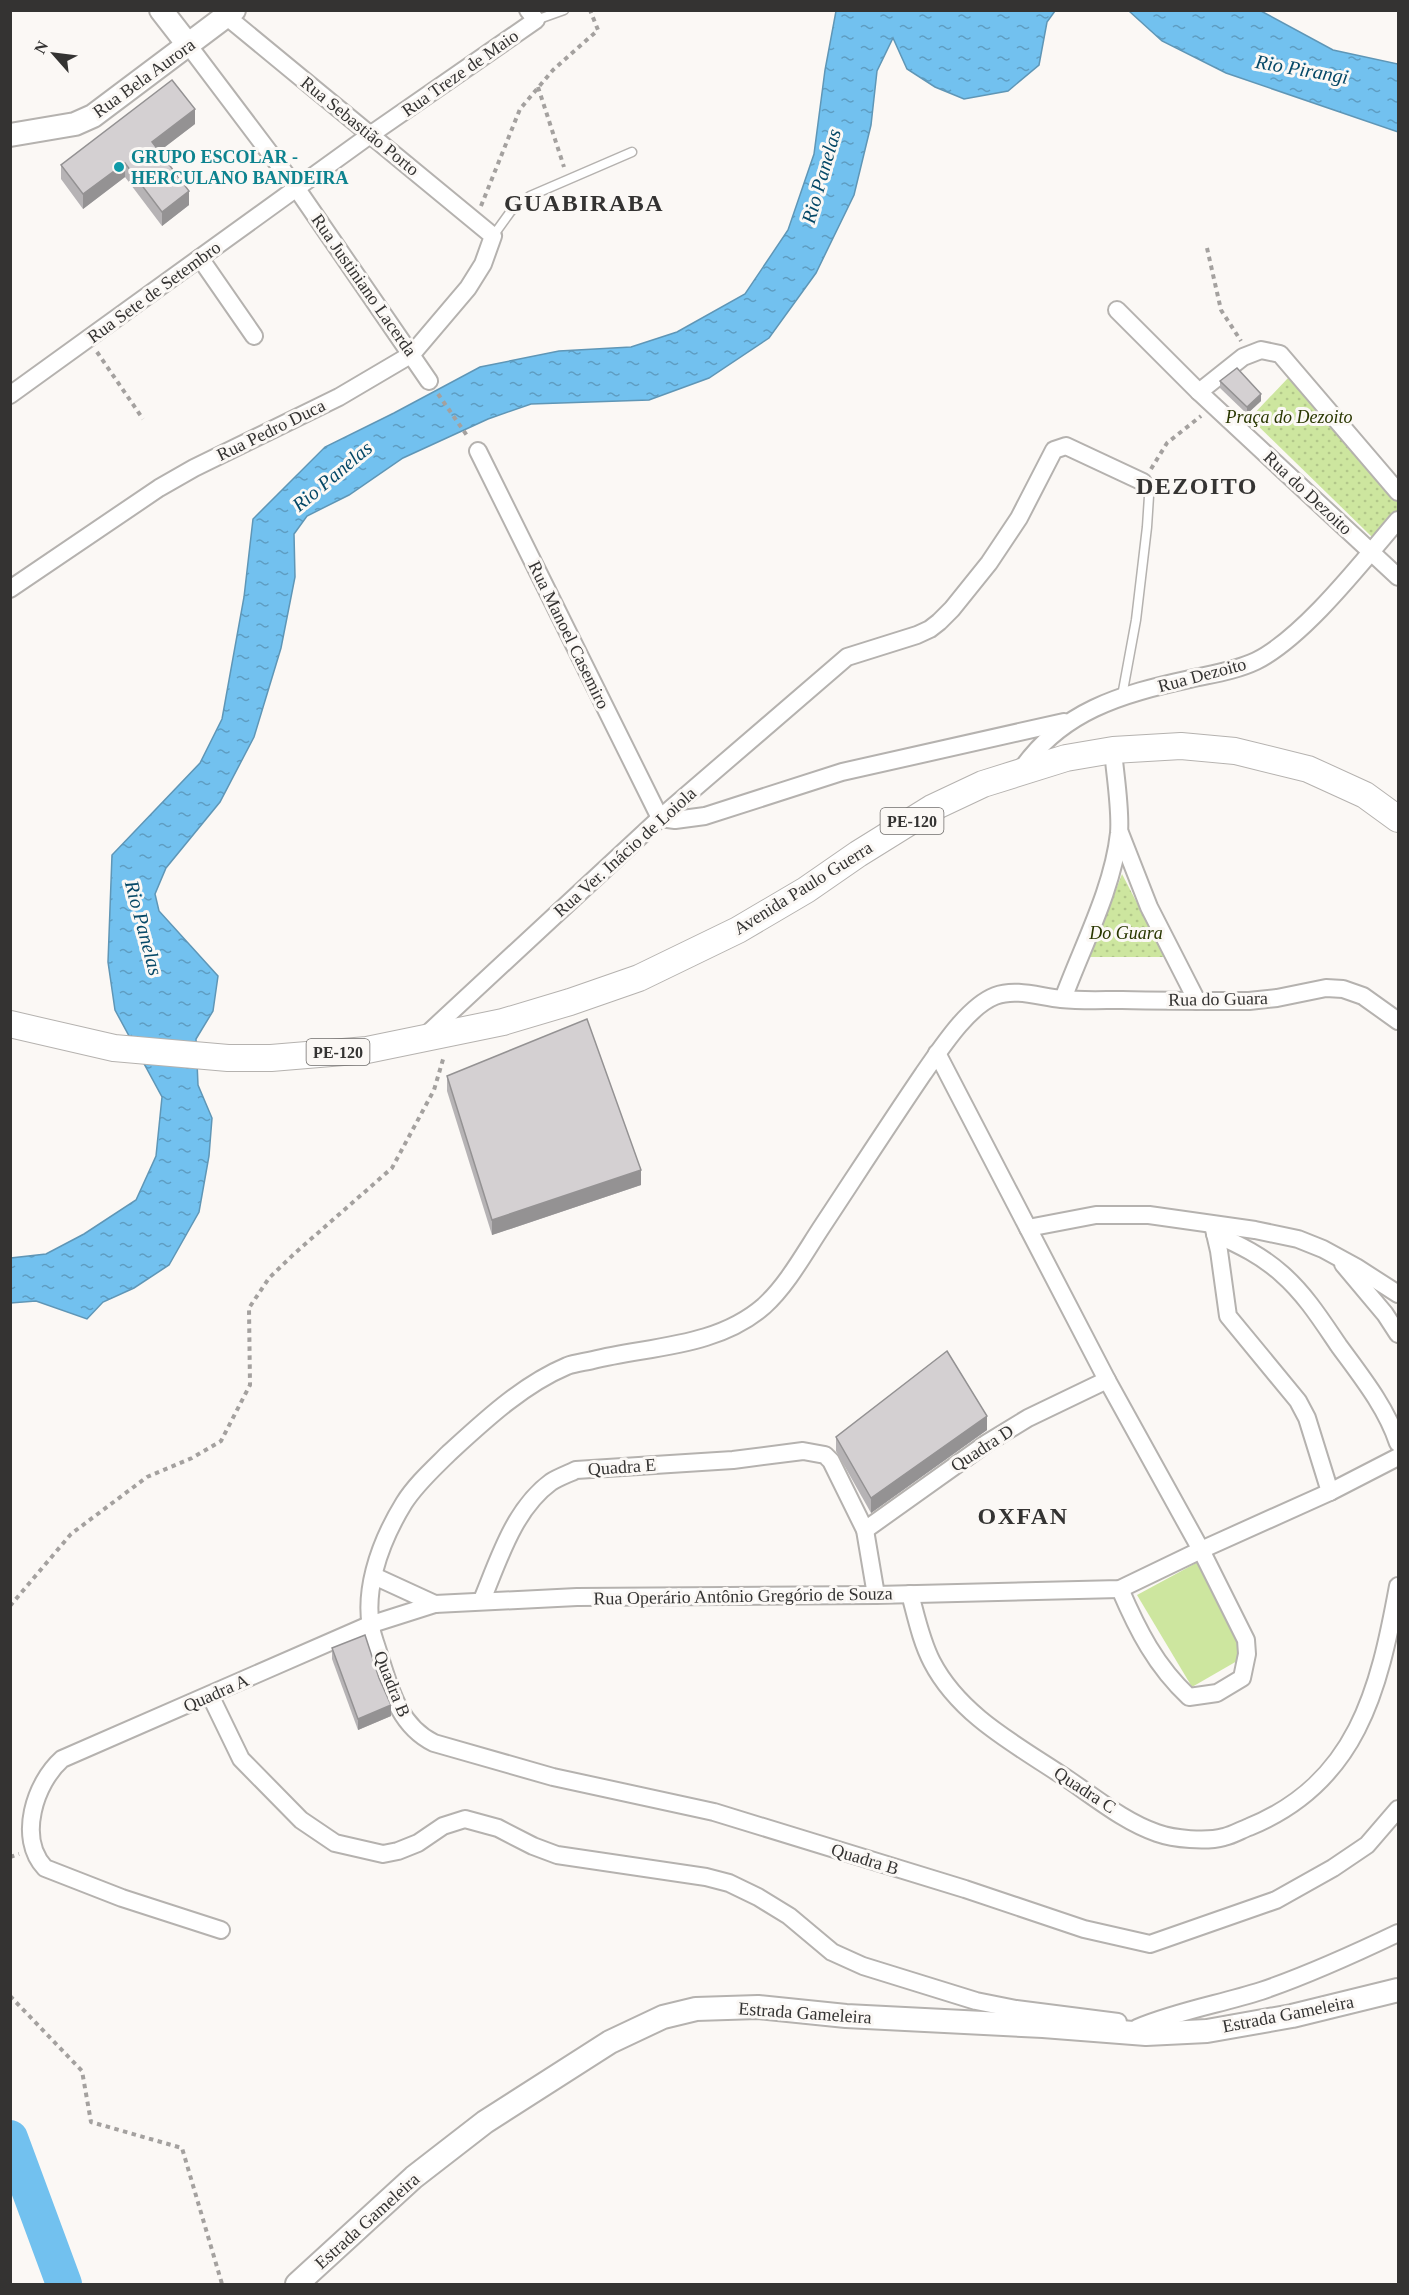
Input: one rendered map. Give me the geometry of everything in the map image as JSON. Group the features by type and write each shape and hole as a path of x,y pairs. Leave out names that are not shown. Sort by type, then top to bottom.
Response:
{"main road":[{"name":"Avenida Paulo Guerra","path":"10,1024 81,1042 150,1052 228,1058 271,1058 346,1052 421,1040 502,1022 639,978 738,930 806,890 858,854 932,808 983,784 1066,758 1113,750 1181,746 1235,751 1308,769 1365,795 1398,819"}],"street":[{"path":"161,10 189,46"},
{"name":"Rua Bela Aurora","path":"10,135 75,124 93,116 230,14"},
{"name":"Rua Sebastião Porto","path":"230,14 370,135 493,236"},
{"name":"Rua Treze de Maio","path":"297,189 532,15"},
{"name":"Rua Justiniano Lacerda","path":"189,46 297,189 429,381"},
{"name":"Rua Sete de Setembro","path":"10,395 297,189"},
{"name":"Rua Pedro Duca","path":"10,590 159,488 194,468 339,397 412,354 468,288 483,264 493,236"},
{"path":"200,258 254,336"},
{"name":"Rua do Dezoito","path":"1117,310 1200,392 1398,577"},
{"path":"1200,392 1249,354 1261,350 1280,354 1398,492"},
{"name":"Rua Ver. Inácio de Loiola","path":"421,1040 660,818 832,669 847,657 930,629 952,609 989,563 1019,518 1054,450 1066,446 1143,482"},
{"name":"Rua Manoel Casemiro","path":"478,451 660,818"},
{"name":"Rua Dezoito","path":"1019,773 1030,755 1047,737 1069,721 1122,696 1225,672 1256,661 1285,641 1316,612 1398,520"},
{"path":"660,818 675,820 705,816 842,772 1069,721"},
{"path":"1113,750 1119,831 1149,907 1197,1001"},
{"path":"1063,999 1106,887 1119,831"},
{"name":"Rua do Guara","path":"369,1625 368,1603 387,1534 405,1500 433,1468 521,1392 568,1366 624,1353 700,1340 736,1325 763,1307 780,1288 806,1251 937,1053 980,1005 995,997 1010,993 1063,999 1249,1001 1326,988 1343,989 1363,996 1398,1021"},
{"path":"937,1053 1107,1380 1201,1550 1246,1640 1247,1654 1242,1678 1217,1693 1189,1697 1176,1685 1148,1649 1120,1589 1201,1550 1330,1492 1398,1457"},
{"path":"1028,1228 1096,1215 1149,1215 1214,1230 1255,1230 1298,1239 1337,1256 1398,1294"},
{"path":"1214,1230 1262,1258 1283,1275 1306,1300 1376,1397 1398,1443"},
{"path":"1214,1230 1228,1316 1298,1401 1307,1418 1330,1492"},
{"path":"1337,1256 1385,1314 1398,1334"},
{"name":"Quadra D","path":"865,1530 987,1443 1028,1418 1107,1380"},
{"name":"Quadra E","path":"482,1600 522,1513 533,1498 553,1481 576,1470 733,1460 802,1451 820,1453 831,1461 865,1530"},
{"path":"865,1530 876,1595"},
{"path":"374,1576 435,1604"},
{"name":"Quadra C","path":"910,1594 932,1662 954,1696 981,1720 1128,1819 1156,1833 1186,1839 1222,1838 1262,1821 1301,1798 1327,1775 1351,1741 1369,1704 1380,1672 1398,1586"},
{"name":"Rua Operário Antônio Gregório de Souza","path":"369,1625 435,1604 482,1600 1120,1589"},
{"name":"Quadra A","path":"221,1930 122,1898 45,1868 37,1859 32,1831 36,1798 45,1777 62,1759 369,1625"},
{"name":"Quadra B","path":"369,1625 398,1708 407,1724 419,1735 434,1743 553,1777 714,1812 965,1889 1084,1929 1150,1944 1276,1900 1333,1868 1367,1845 1398,1809"},
{"path":"210,1695 241,1759 301,1820 334,1843 383,1854 418,1843 443,1826 465,1819 498,1828 533,1846 557,1855 705,1877 729,1883 758,1897 789,1916 838,1956 976,2001 1016,2009 1120,2022 1139,2031 1167,2016 1260,1991 1305,1974 1398,1933"},
{"name":"Estrada Gameleira","path":"297,2284 414,2177 485,2122 610,2042 663,2017 696,2009 759,2007 846,2016 1139,2031 1207,2031 1292,2016 1398,1990"}],"lane":[{"path":"532,15 564,10"},
{"path":"493,236 511,211 530,196 632,152"},
{"path":"1122,696 1136,620 1147,527 1149,496 1143,482"}],"path":[{"path":"477,223 494,172 520,109 553,70 598,30 590,10"},
{"path":"538,87 568,179"},
{"path":"1207,248 1221,310 1249,354"},
{"path":"88,339 143,419"},
{"path":"429,381 478,451"},
{"path":"1143,482 1167,443 1213,404"},
{"path":"10,1606 71,1534 147,1477 192,1458 221,1441 250,1384 249,1308 269,1278 392,1168 434,1090 442,1067 447,1034"},
{"path":"10,1996 82,2071 91,2122 182,2148 222,2284"}],"green space":[{"name":"Praça do Dezoito","path":"1289,377 1398,500 1398,510 1372,537 1250,418"},
{"name":"Do Guara","path":"1122,874 1165,957 1090,957"},
{"path":"1198,1562 1244,1657 1192,1687 1137,1595"}],"water":[{"path":"836,11 1055,11 1047,22 1039,65 1008,91 964,99 935,87 907,69 893,38 877,71 871,125 854,195 816,273 769,338 709,378 649,400 531,404 488,419 403,458 349,495 307,516 294,534 295,577 281,648 254,737 220,802 166,868 155,894 159,911 218,976 213,1011 196,1039 198,1085 212,1118 209,1156 199,1212 169,1265 134,1288 103,1302 87,1319 36,1301 11,1303 11,1258 46,1254 84,1234 136,1200 156,1156 162,1097 115,1010 108,962 112,855 200,763 222,719 244,597 253,519 325,447 480,367 559,351 631,347 677,332 745,294 788,230 814,154 825,70"},
{"name":"Rio Pirangi","path":"1129,11 1261,11 1333,50 1398,64 1398,132 1226,73 1162,41"}],"building":[{"name":"GRUPO ESCOLAR - HERCULANO BANDEIRA","path":"172,80 195,109 152,142 189,191 162,212 125,163 83,194 61,165"},
{"path":"1237,368 1261,394 1247,407 1220,381"},
{"path":"587,1019 641,1170 492,1220 447,1076"},
{"path":"947,1351 987,1416 871,1498 836,1437"},
{"path":"365,1635 379,1678 391,1705 358,1719 332,1648"}],"waterway":[{"name":"Rio Panelas","path":"10,2138 64,2284"}],"place":[{"name":"GRUPO ESCOLAR - HERCULANO BANDEIRA","path":"119,167"}],"district":[{"name":"GUABIRABA","path":"584,203"},
{"name":"DEZOITO","path":"1197,486"},
{"name":"OXFAN","path":"1023,1516"}]}
